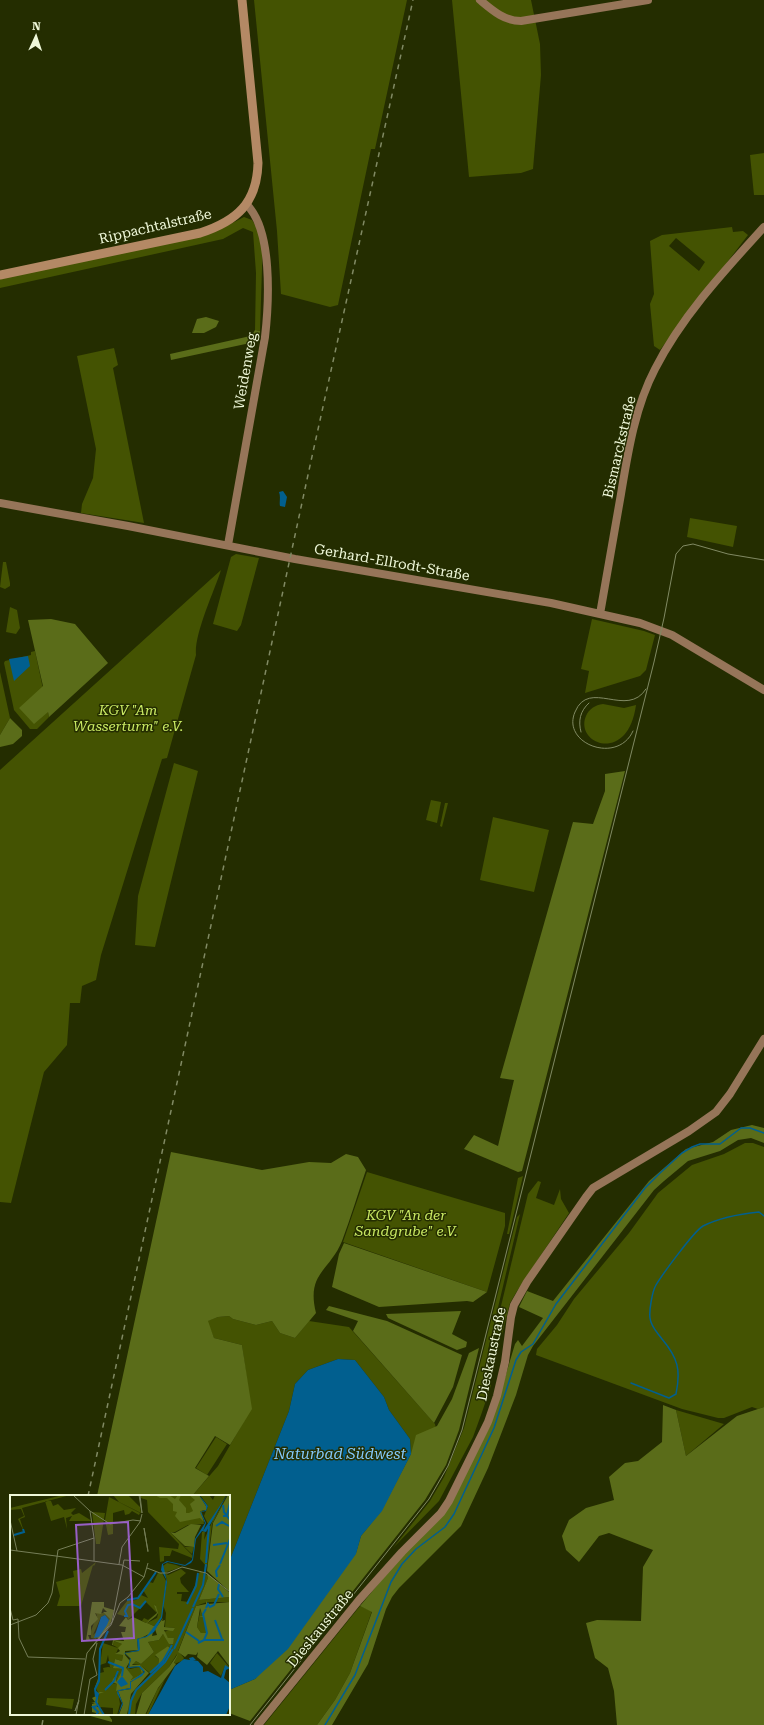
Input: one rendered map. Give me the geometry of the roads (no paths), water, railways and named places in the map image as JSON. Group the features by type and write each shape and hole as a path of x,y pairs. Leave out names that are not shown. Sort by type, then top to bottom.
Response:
{"main road":[{"name":"Rippachtalstraße","path":"0,275 200,233 228,222 246,204 255,186 258,163 242,0"},
{"path":"480,0 508,20 521,21 648,0"},
{"name":"Weidenweg","path":"228,545 265,337 268,305 262,232 257,217 246,204"},
{"name":"Bismarckstraße","path":"600,614 630,445 639,409 647,386 667,347 685,321 764,227"},
{"name":"Gerhard-Ellrodt-Straße","path":"0,504 600,614 640,623 672,635 764,690"},
{"name":"Dieskaustraße","path":"258,1725 359,1600 402,1552 440,1513 449,1500 488,1422 495,1402 505,1362 511,1317 518,1295 586,1197 593,1188 689,1131 716,1112 730,1094 764,1039"}],"water":[{"path":"283,491 287,497 285,507 280,506 279,492"},
{"path":"28,656 30,666 14,681 9,659"},
{"name":"Naturbad Südwest","path":"338,1359 355,1360 384,1397 389,1410 410,1439 411,1454 382,1511 361,1536 356,1554 288,1649 255,1679 230,1690 230,1559 289,1411 295,1384 308,1370"}],"waterway":[{"path":"325,1725 355,1675 391,1582 402,1564 416,1549 445,1527 454,1514 494,1428 516,1360 521,1352 533,1344 556,1304 645,1188 682,1153 700,1144 720,1144 741,1128 750,1128 764,1133"},
{"path":"631,1383 669,1398 676,1394 678,1371 675,1358 653,1327 650,1318 650,1311 656,1285 686,1244 703,1226 717,1220 759,1212 764,1216"}],"tram line":[{"path":"250,1725 429,1499 448,1466 462,1430 654,662 676,554 683,546 693,544 728,554 764,560"},
{"path":"633,731 626,741 616,747 604,748 593,746 583,741 576,733 573,723 575,712 581,702 589,698 629,700 638,697 646,689"},
{"path":"581,732 580,716 589,703"}],"railway":[{"path":"88,1495 311,461 413,0"},
{"path":"42,1725 44,1715"}],"park label":[{"name":"KGV \"Am Wasserturm\" e.V.","path":"128,718"},
{"name":"KGV \"An der Sandgrube\" e.V.","path":"406,1224"}]}
